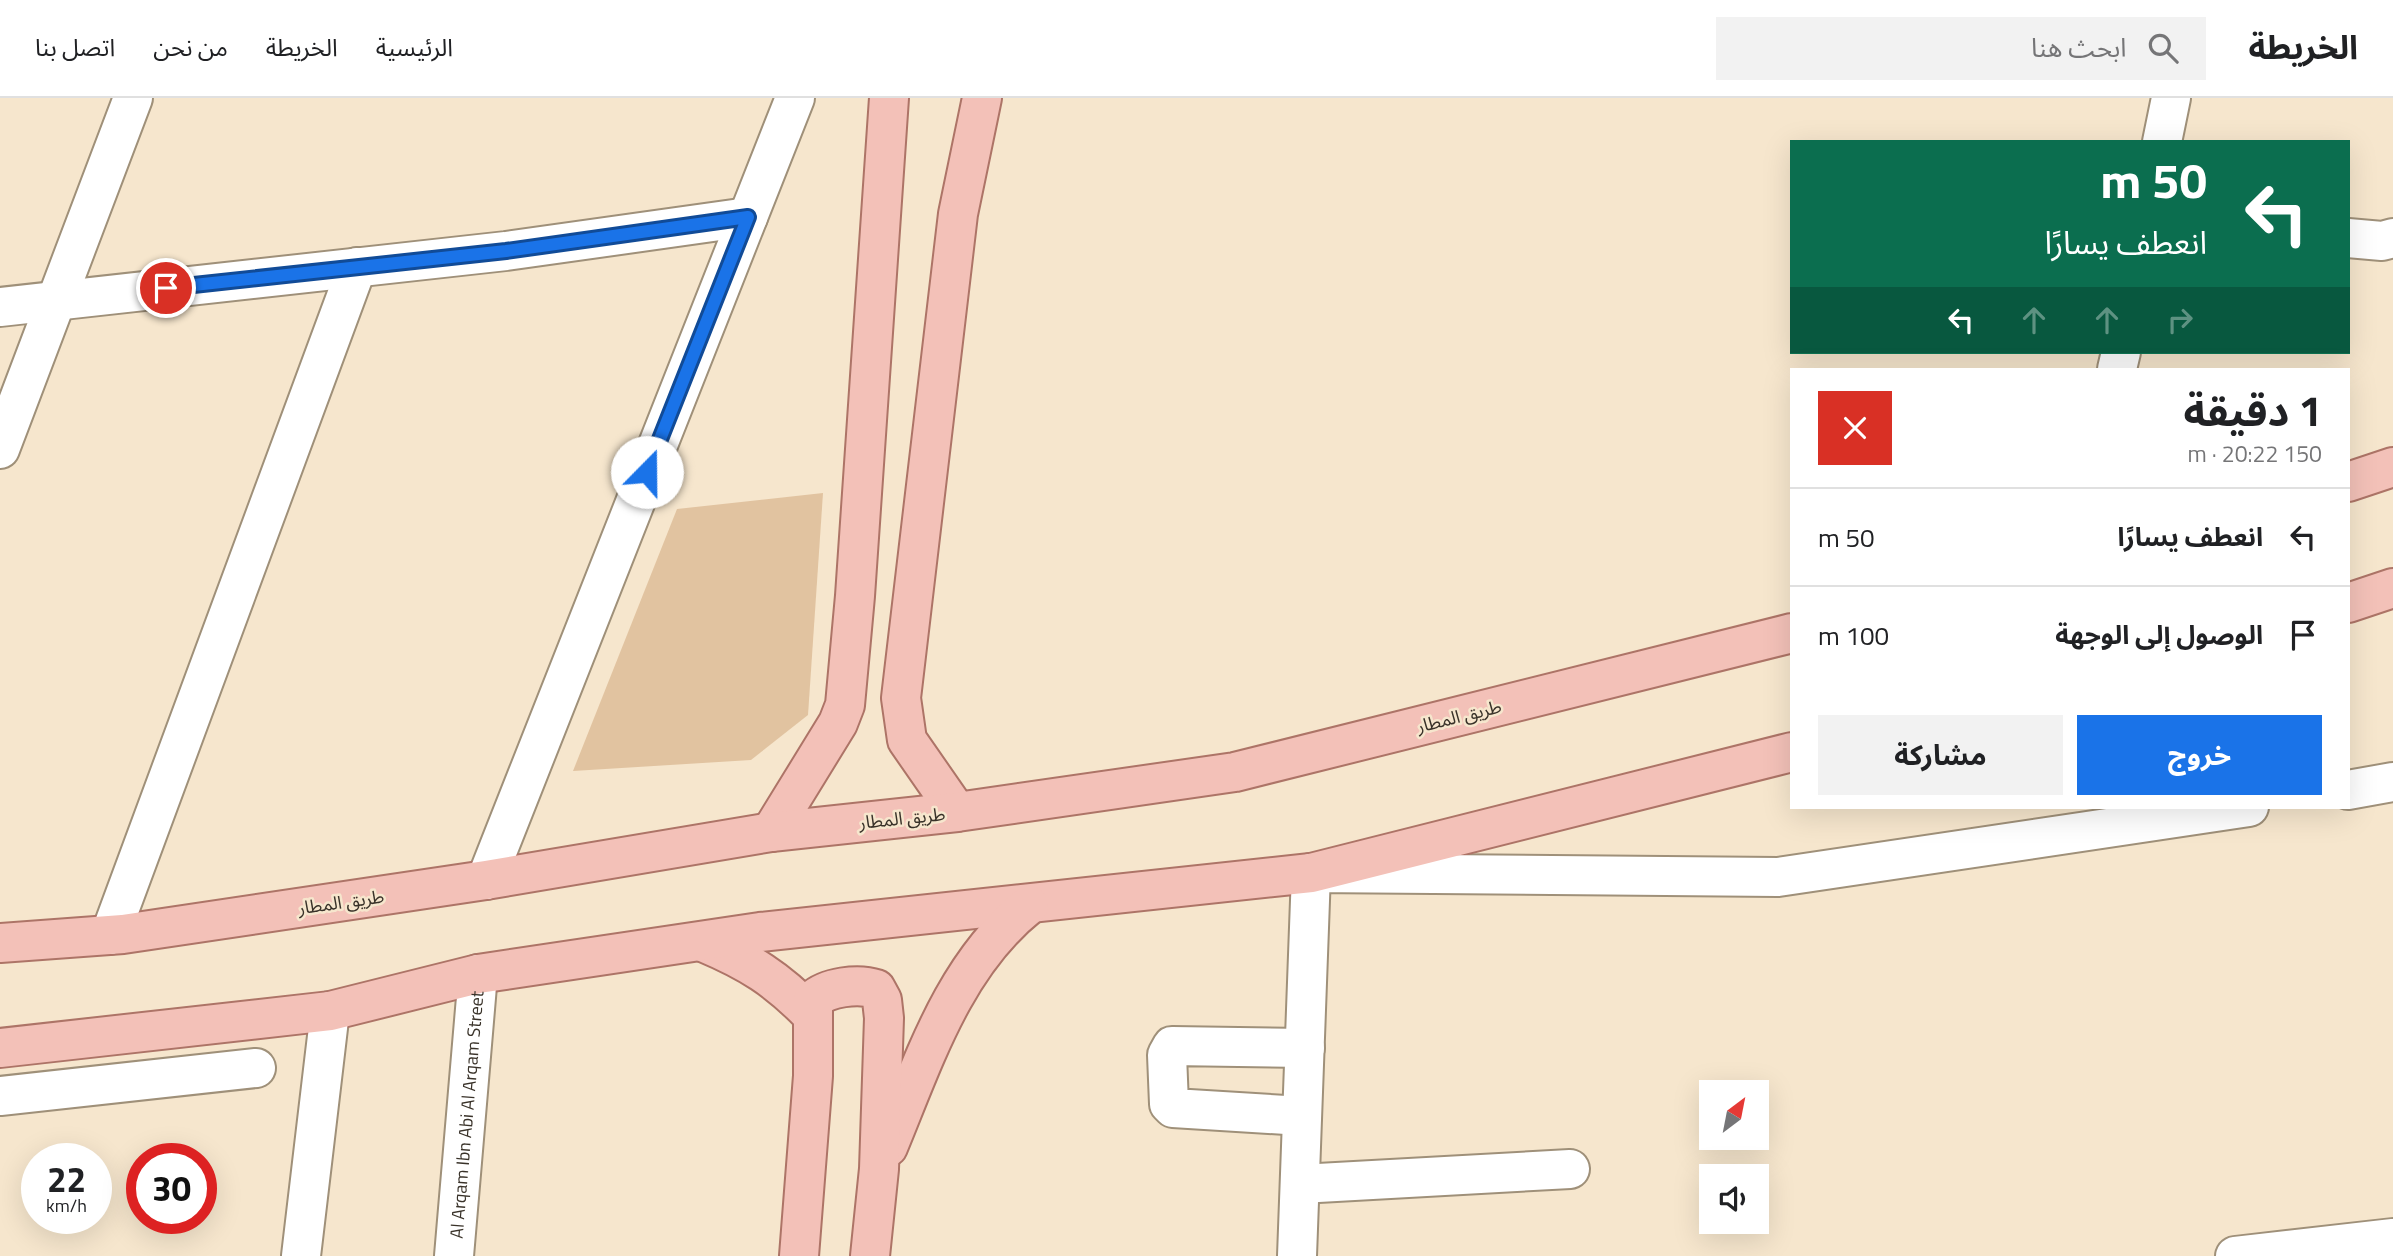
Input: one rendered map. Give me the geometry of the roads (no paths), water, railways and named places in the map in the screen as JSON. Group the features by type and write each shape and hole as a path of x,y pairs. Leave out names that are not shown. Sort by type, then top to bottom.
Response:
{"main road":[{"path":"771,832 838,723 845,705 856,583 889,98"},
{"path":"957,812 907,740 901,698 958,214 982,98"},
{"path":"2350,481 2393,467"},
{"path":"2350,602 2393,588"},
{"name":"طريق المطار","path":"0,943 110,935 486,880 771,832 957,812 1235,772 1790,633"},
{"path":"0,1048 330,1011 478,974 705,943 760,932 1311,873 1790,753"},
{"path":"879,1168 936,1032 971,965 1002,926 1029,905"},
{"path":"705,943 747,961 784,986 811,1014"},
{"path":"799,1256 813,1076 813,1000 830,990 868,986 876,989 882,1000 879,1168 870,1256"}],"street":[{"path":"0,449 134,98"},
{"path":"486,880 795,98"},
{"path":"2162,140 2171,98"},
{"path":"0,307 506,251 748,217"},
{"path":"2350,238 2382,241 2393,238"},
{"path":"110,935 358,267"},
{"path":"2350,790 2393,782"},
{"path":"1297,1256 1311,873 1779,877 2236,809"},
{"name":"Al Arqam Ibn Abi Al Arqam Street","path":"454,1256 478,974"},
{"path":"301,1256 330,1011"},
{"path":"1302,1116 1173,1108 1169,1104 1167,1055 1172,1046 1305,1048"},
{"path":"0,1096 256,1068"},
{"path":"1300,1184 1570,1168"},
{"path":"2235,1256 2393,1238"}]}
